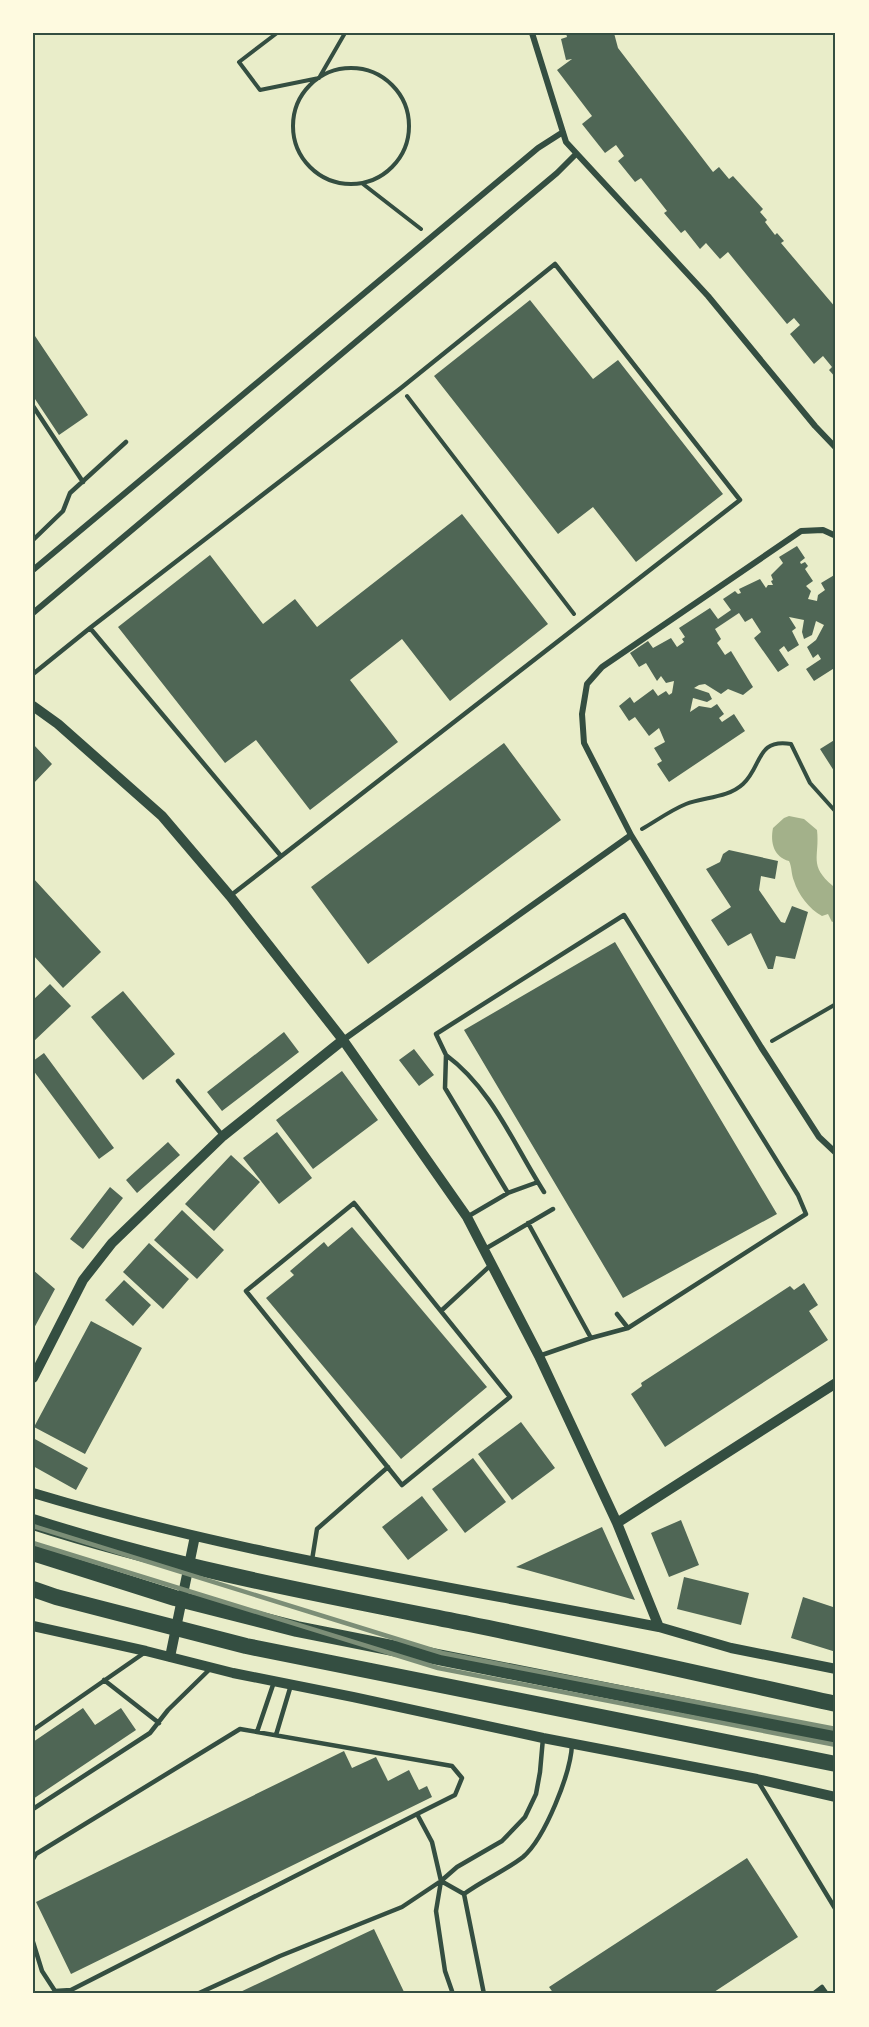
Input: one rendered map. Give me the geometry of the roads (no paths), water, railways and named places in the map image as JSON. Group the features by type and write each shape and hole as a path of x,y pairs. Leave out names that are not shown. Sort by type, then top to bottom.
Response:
{"highway":[{"path":"33,1522 94,1541 274,1585 836,1704"},
{"path":"33,1553 182,1599 297,1629 836,1736"},
{"path":"33,1589 162,1626 246,1646 836,1764"}],"street":[{"path":"532,33 566,142 708,296 815,426 836,448"},
{"path":"33,570 538,148 563,132"},
{"path":"33,613 557,173 576,154"},
{"path":"836,536 823,530 801,531 602,667 587,684 582,714 584,743 631,835 819,1137 836,1153"},
{"path":"33,706 58,724 162,816 230,896 343,1040 467,1217 538,1356 617,1523 659,1627"},
{"path":"33,1378 83,1280 112,1243 223,1136 343,1040 631,835"},
{"path":"617,1523 836,1383"},
{"path":"33,1493 195,1536 312,1561 659,1627 731,1648 836,1669"},
{"path":"170,1658 195,1536"},
{"path":"33,1626 274,1682 836,1797"}],"lane":[{"path":"33,674 401,388 555,264 740,500 230,896"},
{"path":"33,406 82,482"},
{"path":"33,540 63,511 70,493 126,442"},
{"path":"90,628 281,855"},
{"path":"538,1356 628,1328 806,1214 798,1195 624,915 436,1034 446,1055 462,1068 487,1097 544,1192"},
{"path":"446,1055 445,1089 508,1193"},
{"path":"178,1081 223,1136"},
{"path":"467,1217 508,1193 538,1182"},
{"path":"354,1203 510,1397 402,1485 388,1467 246,1291 354,1203"},
{"path":"484,1249 553,1209"},
{"path":"528,1223 591,1338"},
{"path":"441,1311 492,1264"},
{"path":"617,1314 628,1328"},
{"path":"312,1561 317,1529 388,1467"},
{"path":"33,1730 146,1651"},
{"path":"33,1809 150,1733 168,1710 211,1668"},
{"path":"104,1680 159,1723"},
{"path":"257,1732 274,1682"},
{"path":"276,1735 291,1685"},
{"path":"33,1859 36,1854 240,1729 452,1766 462,1778 455,1795 72,1990 55,1991 42,1971 33,1942"},
{"path":"197,1994 280,1956 402,1907 441,1881 457,1867 502,1841 525,1817 536,1794 543,1738"},
{"path":"464,1894 524,1856 535,1842 560,1793 572,1755 572,1744"},
{"path":"757,1779 836,1910"},
{"path":"417,1814 432,1842 441,1881 436,1911 445,1971 453,1994"},
{"path":"441,1881 464,1894 484,1994"},
{"path":"813,1994 822,1988 826,1994"}],"railway":[{"path":"33,1526 442,1653 836,1729"},
{"path":"33,1543 438,1668 836,1745"}]}
